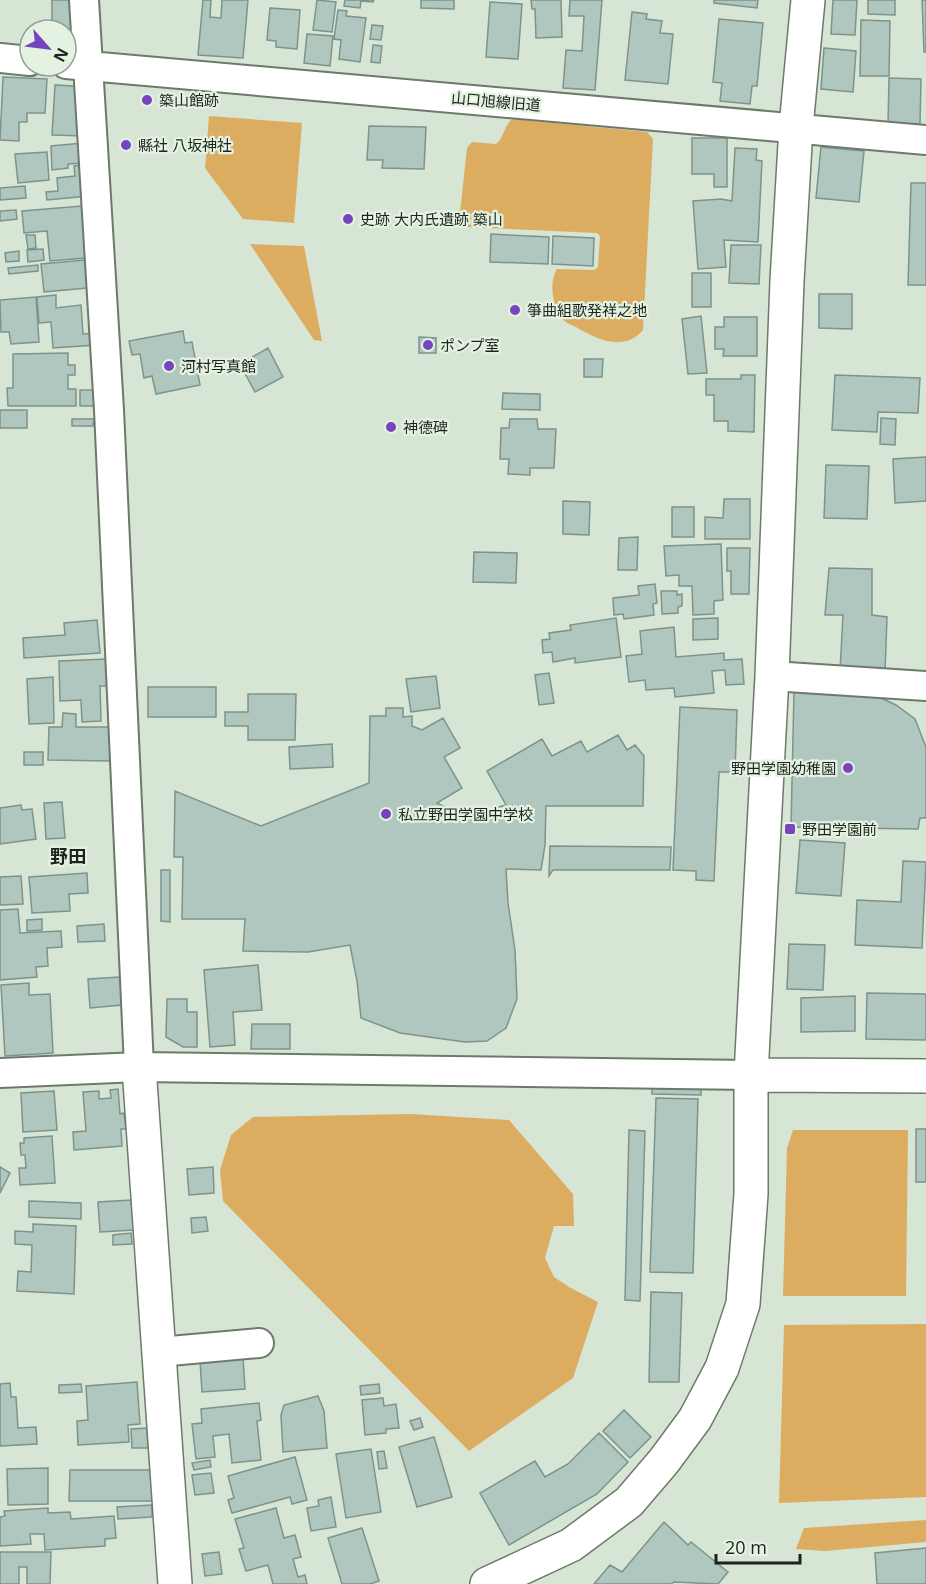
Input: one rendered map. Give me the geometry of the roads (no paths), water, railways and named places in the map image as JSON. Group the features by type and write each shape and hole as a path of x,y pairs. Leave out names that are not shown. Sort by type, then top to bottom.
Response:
{"street":[{"path":"78,56 84,0"},
{"path":"488,1584 571,1545 629,1502 664,1461 695,1419 723,1368 743,1304 751,1194 751,1075 772,676 787,281 796,127 808,0"},
{"path":"0,58 18,60"},
{"name":"山口旭線旧道","path":"78,65 926,140"},
{"path":"78,76 109,410 139,1067 175,1584"},
{"path":"772,676 926,686"},
{"path":"0,1073 139,1067 926,1076"},
{"path":"159,1352 259,1343"}],"place":[{"name":"築山館跡","path":"147,100"},
{"name":"縣社 八坂神社","path":"126,145"},
{"name":"史跡 大内氏遺跡 築山","path":"348,219"},
{"name":"箏曲組歌発祥之地","path":"515,310"},
{"name":"ポンプ室","path":"428,345"},
{"name":"河村写真館","path":"169,366"},
{"name":"神德碑","path":"391,427"},
{"name":"野田学園幼稚園","path":"848,768"},
{"name":"私立野田学園中学校","path":"386,814"},
{"name":"野田学園前","path":"790,829"}],"district":[{"name":"野田","path":"68,856"}]}
